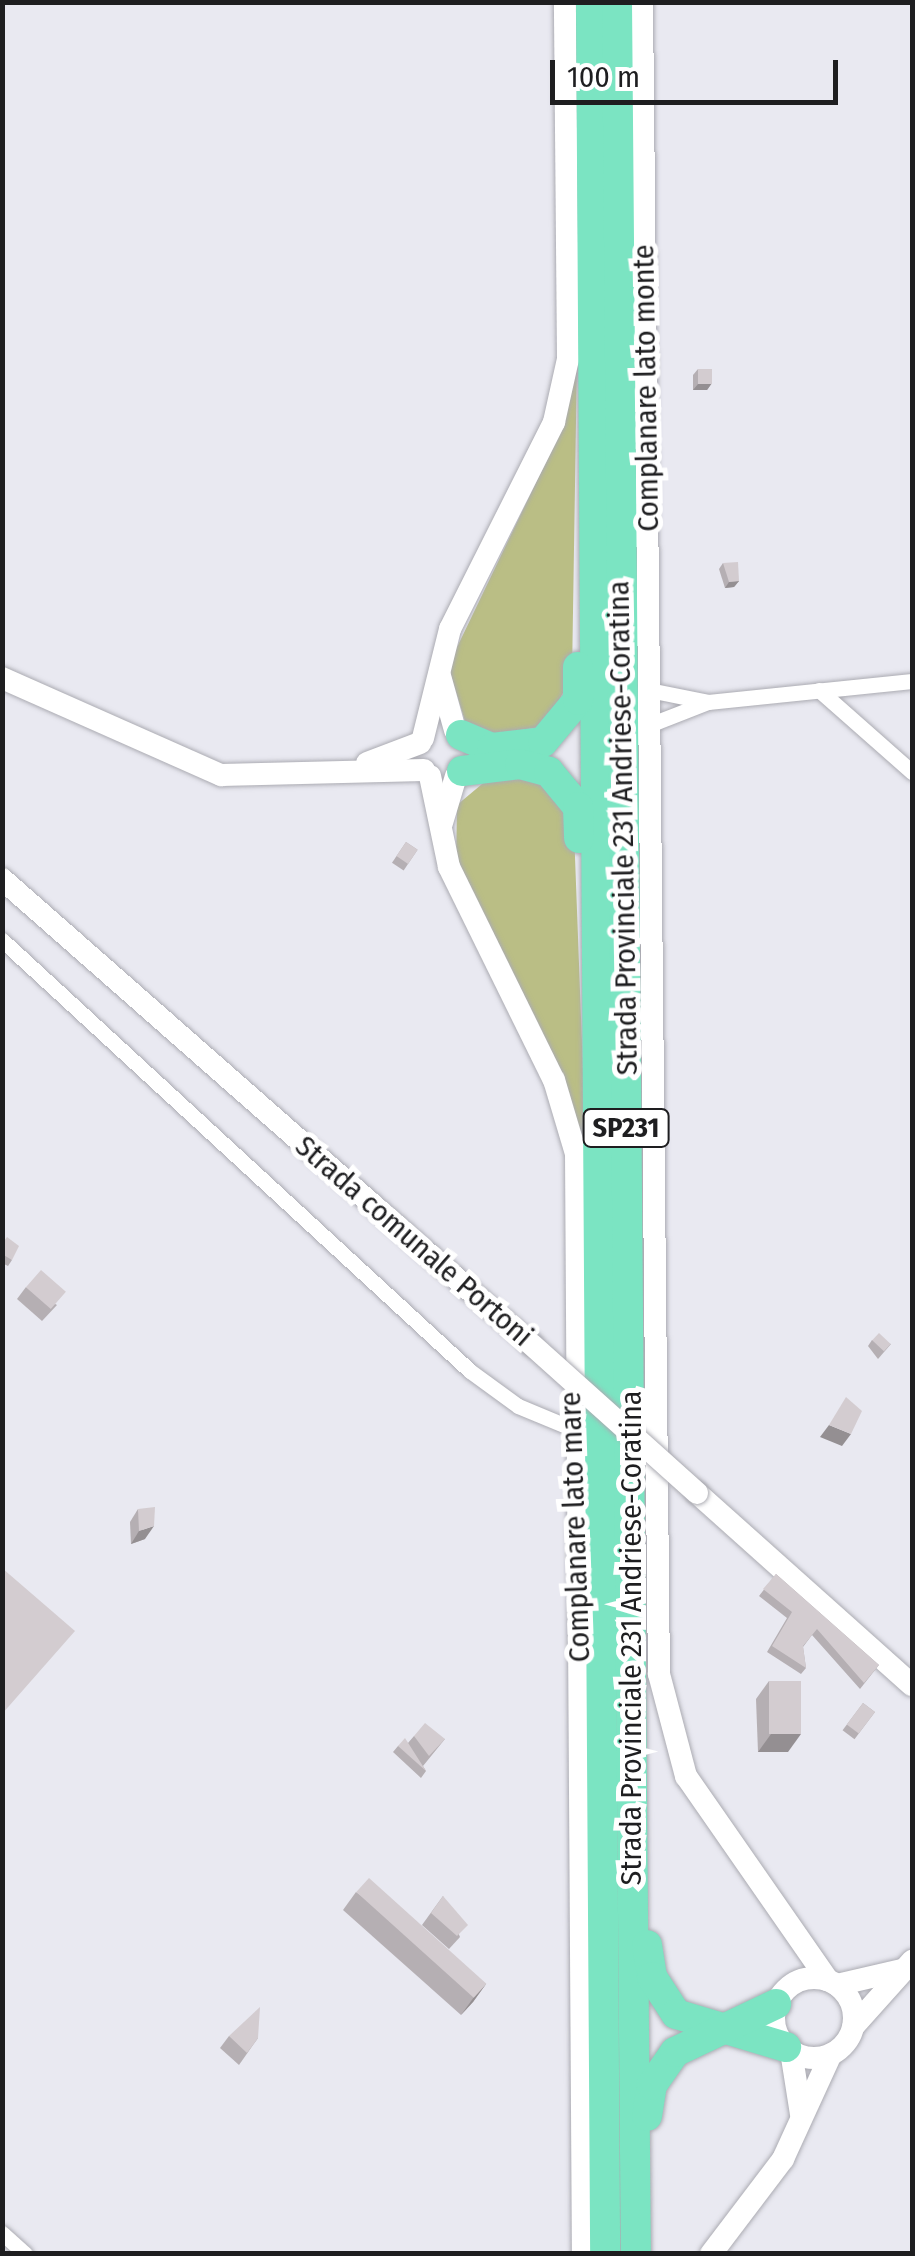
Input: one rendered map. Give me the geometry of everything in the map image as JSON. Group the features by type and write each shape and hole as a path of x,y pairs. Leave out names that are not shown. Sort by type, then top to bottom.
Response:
{"highway":[{"name":"Strada Provinciale 231 Andriese-Coratina","path":"592,2 605,2254"},
{"name":"Strada Provinciale 231 Andriese-Coratina","path":"617,2 639,2254"},
{"path":"458,733 517,749 564,727 578,700 579,566 595,522"},
{"path":"459,774 520,764 568,788 578,807 583,948 598,998"},
{"path":"632,1762 652,1977 676,2014 718,2032 789,2049"},
{"path":"639,2254 652,2085 674,2052 782,1996"}],"street":[{"path":"421,741 439,669 554,422 568,360 565,2"},
{"name":"Complanare lato monte","path":"642,2 660,1686 686,1776 832,1983 853,2027"},
{"path":"439,669 469,757 459,774 440,830"},
{"path":"2,678 221,775 356,768 459,774"},
{"path":"649,726 708,702 912,681"},
{"path":"649,690 708,702"},
{"path":"820,690 912,772"},
{"path":"356,768 421,741 458,733"},
{"name":"Complanare lato mare","path":"421,741 440,830 572,1138 571,1428 582,2254"},
{"name":"Strada comunale Portoni","path":"2,879 532,1344 912,1685"},
{"path":"2,940 470,1371 518,1406 571,1428"},
{"path":"796,1932 782,1996 800,2114"},
{"path":"782,1996 909,1965"},
{"path":"711,2254 784,2159 800,2114 831,2054 909,1965"},
{"path":"789,2049 831,2054"},
{"path":"2,2234 25,2254"}],"green space":[{"path":"577,359 572,675 546,726 492,734 465,721 448,666 556,441"},
{"path":"494,774 548,781 574,830 586,1151 561,1073 456,865 457,805"}],"building":[{"path":"698,369 712,369 712,384 698,384"},
{"path":"738,562 739,581 729,582 723,563"},
{"path":"406,842 418,850 408,864 396,856"},
{"path":"7,1237 19,1246 12,1260 2,1254"},
{"path":"41,1270 66,1292 51,1309 26,1287"},
{"path":"879,1333 891,1344 884,1351 872,1340"},
{"path":"846,1397 862,1411 851,1434 829,1425"},
{"path":"155,1507 154,1526 139,1531 138,1509"},
{"path":"2,1568 75,1631 2,1714"},
{"path":"776,1574 879,1665 864,1683 817,1629 803,1646 806,1668 772,1646 792,1612 763,1589"},
{"path":"769,1681 801,1681 801,1734 769,1734"},
{"path":"863,1703 875,1712 859,1734 847,1725"},
{"path":"425,1723 445,1739 429,1756 414,1736"},
{"path":"405,1738 426,1771 398,1746"},
{"path":"369,1878 486,1984 474,1998 356,1892"},
{"path":"443,1896 468,1925 457,1936 431,1913"},
{"path":"260,2007 258,2038 247,2053 229,2036"}]}
